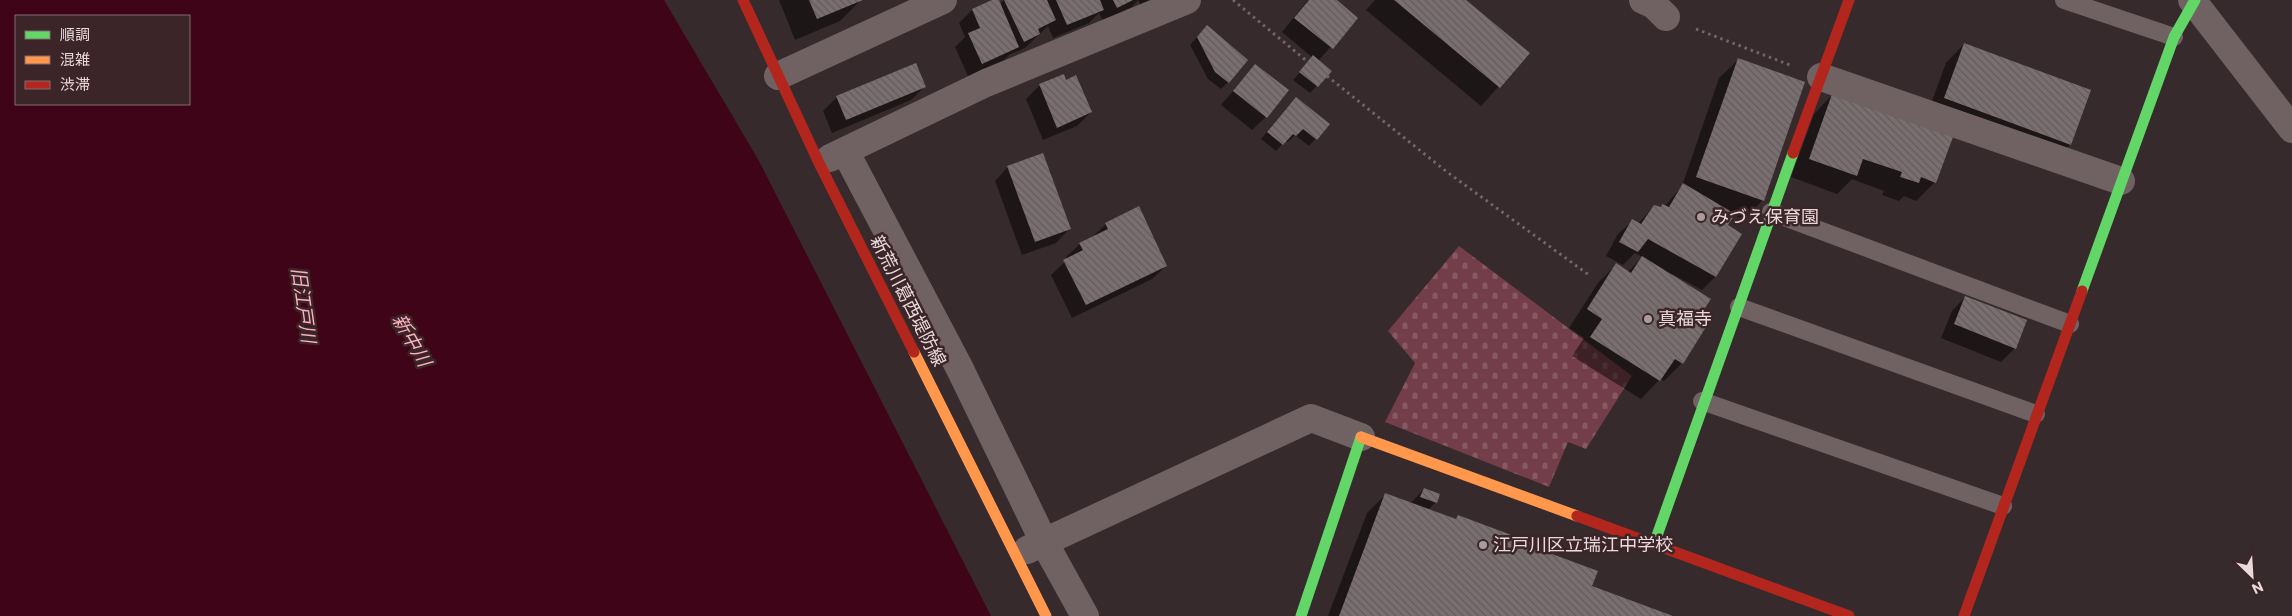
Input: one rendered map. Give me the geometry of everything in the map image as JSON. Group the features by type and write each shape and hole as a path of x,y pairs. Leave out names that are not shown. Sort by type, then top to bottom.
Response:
{"street":[{"name":"新荒川葛西堤防線","path":"742,0 819,163 1046,616"},
{"path":"778,76 944,0"},
{"path":"819,163 986,83 1187,0"},
{"path":"1643,0 1654,5 1666,17"},
{"path":"1654,544 1702,401 1739,307 1771,212 1849,0"},
{"path":"1964,616 2174,37 2194,1 2292,129"},
{"path":"1821,77 2121,181"},
{"path":"845,151 959,367 1044,542 1085,616"},
{"path":"1016,556 1311,418 1849,616"},
{"path":"1301,616 1361,437"}],"lane":[{"path":"2064,0 2174,37"},
{"path":"1771,212 2070,324"},
{"path":"1739,307 2036,414"},
{"path":"1702,401 2003,506"}],"path":[{"path":"1233,0 1308,62"},
{"path":"1666,17 1821,77"},
{"path":"1327,76 1447,172 1589,274"}],"green space":[{"path":"1459,246 1632,376 1586,449 1568,442 1549,487 1385,422 1415,363 1388,331"}],"water":[{"path":"0,0 664,0 759,161 991,616 0,616"}],"building":[{"path":"809,0 863,0 817,19"},
{"path":"992,0 999,0 1019,47 982,64 968,33 980,28 972,9"},
{"path":"1004,0 1047,0 1056,20 1038,29 1040,34 1024,42"},
{"path":"1056,0 1100,0 1104,10 1067,25"},
{"path":"1113,0 1133,0 1117,8"},
{"path":"1309,0 1337,0 1358,18 1333,49 1294,18"},
{"path":"1394,0 1466,0 1530,53 1500,88"},
{"path":"1207,25 1248,60 1229,83 1215,72 1197,37"},
{"path":"1964,43 2091,90 2071,145 1944,98"},
{"path":"1313,55 1332,71 1318,87 1299,72"},
{"path":"1738,58 1805,82 1764,201 1696,177"},
{"path":"916,63 926,87 846,120 836,96"},
{"path":"1255,64 1289,90 1267,118 1233,91"},
{"path":"1064,74 1066,80 1076,75 1092,112 1057,128 1039,84"},
{"path":"1832,94 1953,137 1936,183 1921,177 1919,183 1900,177 1902,172 1863,159 1857,176 1809,159"},
{"path":"1296,97 1330,124 1317,140 1303,129 1296,136 1293,134 1283,145 1267,132"},
{"path":"1043,153 1071,229 1035,242 1007,166"},
{"path":"1683,183 1735,214 1728,225 1742,234 1716,277 1648,239 1638,252 1619,242 1632,219 1641,224 1654,205 1661,207 1662,204 1669,207"},
{"path":"1139,206 1167,266 1086,305 1063,260 1083,250 1079,243 1108,229 1105,223"},
{"path":"1642,256 1711,299 1697,320 1706,327 1683,364 1675,359 1660,381 1590,337 1602,319 1587,309 1616,263 1631,273"},
{"path":"1965,296 2027,320 2016,349 1954,324"},
{"path":"1424,488 1440,494 1437,503 1420,497"},
{"path":"1385,493 1456,519 1458,515 1554,551 1552,554 1598,571 1592,586 1673,616 1339,616"}],"traffic: fast":[{"path":"2082,291 2174,37 2195,0"},
{"path":"1654,544 1793,153"},
{"path":"1301,616 1361,437"}],"traffic: slow":[{"path":"914,352 1046,616"},
{"path":"1361,437 1577,516"}],"traffic: jam":[{"path":"743,0 819,163 914,352"},
{"path":"1793,153 1849,0"},
{"path":"1964,616 2082,291"},
{"path":"1577,516 1849,616"}],"place":[{"name":"みづえ保育園","path":"1701,217"},
{"name":"真福寺","path":"1648,319"},
{"name":"江戸川区立瑞江中学校","path":"1483,545"}],"water label":[{"name":"旧江戸川","path":"304,305"},
{"name":"新中川","path":"412,340"}]}
